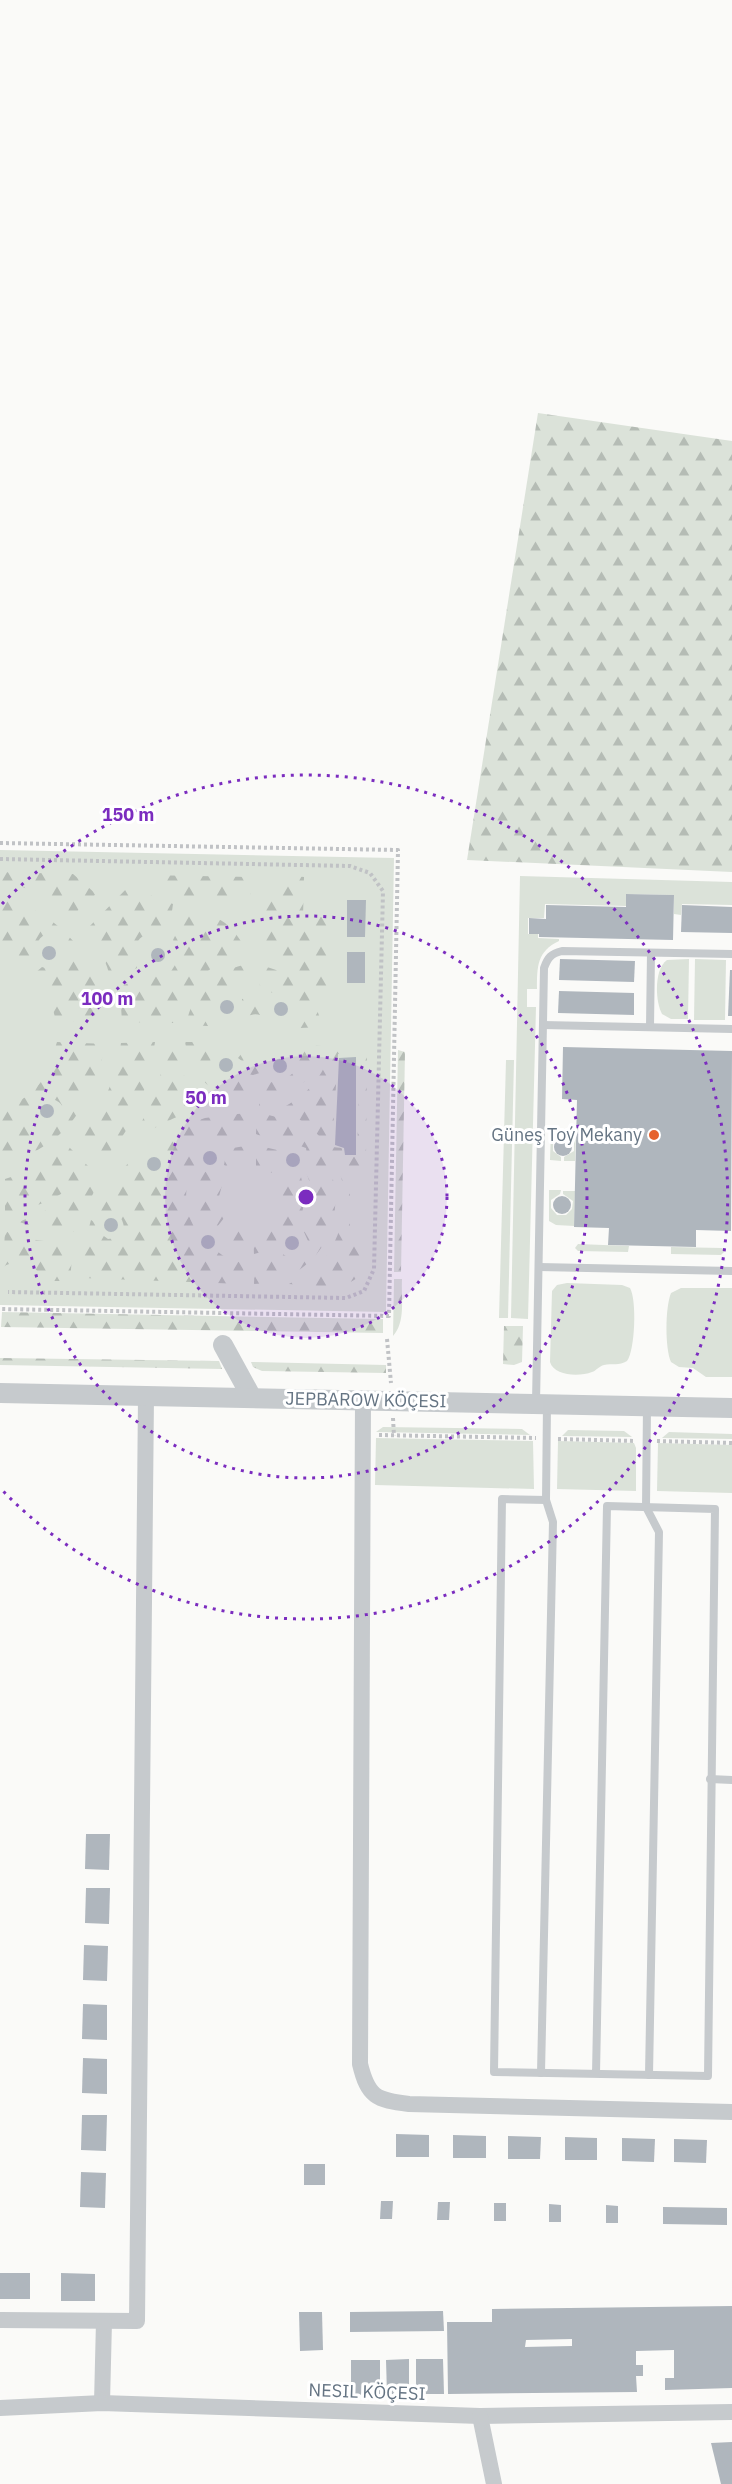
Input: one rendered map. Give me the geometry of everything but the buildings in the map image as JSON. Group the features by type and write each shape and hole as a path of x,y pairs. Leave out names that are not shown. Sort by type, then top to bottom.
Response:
{"street":[{"path":"223,1346 252,1398"},
{"name":"JEPBAROW KÖÇESI","path":"0,1393 732,1408"},
{"path":"0,2320 137,2320 146,1396"},
{"path":"363,1400 360,2064 365,2085 375,2096 387,2101 409,2104 732,2112"},
{"path":"102,2403 104,2321"},
{"name":"NESIL KÖÇESI","path":"0,2408 102,2403 480,2416 732,2412"},
{"path":"480,2416 494,2484"}],"lane":[{"path":"542,2073 553,1522 546,1500 539,1268 544,968 547,959 562,951 732,954"},
{"path":"650,1028 651,953"},
{"path":"543,1025 732,1029"},
{"path":"539,1268 732,1271"},
{"path":"647,1406 646,1507 659,1532 649,2075"},
{"path":"546,1500 502,1499 494,2072 542,2073 649,2075 708,2076 715,1509 607,1506 596,2074"},
{"path":"710,1779 732,1780"}],"path":[{"path":"0,843 398,850 389,1316 0,1309"},
{"path":"0,859 351,866 370,873 383,891 374,1269 364,1291 346,1298 8,1292"}],"green space":[{"path":"538,413 732,441 732,872 467,860"},
{"path":"0,850 394,858 386,1312 0,1305"},
{"path":"0,872 73,874 96,894 72,916 38,894 0,881"},
{"path":"143,875 251,877 251,894 207,900 182,896"},
{"path":"295,876 304,877 303,917 331,917 329,1020 320,997 305,978 286,965 261,958 261,900"},
{"path":"520,876 732,882 732,905 682,904 681,915 674,914 674,895 626,894 626,906 545,904 544,918 528,918 528,934 538,934 538,938 559,939 559,941 542,955 538,967 537,989 527,989 527,1007 536,1007 528,1319 511,1318"},
{"path":"133,882 147,894 173,904 171,918 164,934 148,934 138,940 135,952 137,968 111,981 102,954 86,930"},
{"path":"0,897 42,914 74,942 95,978 102,999 105,1022 56,1021 51,1002 35,973 42,967 51,970 63,962 66,954 65,945 59,938 51,935 43,936 37,944 35,960 28,964 15,953 0,947"},
{"path":"183,908 224,922 237,935 250,957 223,962 202,976 186,998 176,1023 122,1022 121,1006 116,990 143,974 163,978 170,973 180,957 173,940 181,924"},
{"path":"689,959 688,1019 671,1019 662,1014 658,1001 657,986 660,970 667,960"},
{"path":"695,959 726,960 725,1020 694,1020"},
{"path":"249,964 249,987 235,991 228,988 218,990 211,1003 208,1026 186,1025 194,1002 207,984 226,971"},
{"path":"259,965 282,973 301,986 314,1004 322,1027 300,1028 296,1016 296,999 291,993 284,991 273,993 260,988"},
{"path":"253,996 266,999 266,1018 255,1014 244,1019 240,1014 243,1011 242,999"},
{"path":"57,1042 106,1044 92,1086 83,1105 59,1135 23,1157 0,1163 0,1110 26,1097 31,1103 28,1113 35,1125 44,1129 53,1127 60,1121 63,1113 62,1106 54,1099 38,1097 34,1090 46,1076"},
{"path":"155,1042 149,1074 133,1119 125,1133 104,1158 80,1134 108,1092 116,1069 121,1043"},
{"path":"176,1042 177,1054 187,1080 192,1087 218,1104 192,1111 157,1126 126,1150 152,1099 161,1073 167,1043"},
{"path":"185,1042 208,1042 212,1056 210,1067 213,1074 223,1080 236,1079 247,1082 248,1105 236,1102 215,1091 199,1075 188,1054"},
{"path":"299,1045 322,1046 314,1069 291,1094 259,1106 259,1084 290,1076 297,1067 294,1058"},
{"path":"332,1046 367,1048 366,1155 364,1166 356,1166 358,1178 350,1180 350,1228 364,1229 363,1262 361,1272 356,1278 340,1285 289,1284 317,1267 332,1247 341,1224 344,1201 342,1178 333,1156 320,1137 302,1121 279,1110 298,1098 319,1077","holes":["338,1054 360,1056 357,1157 343,1157 342,1148 332,1147"]},
{"path":"398,1050 405,1052 401,1272 394,1272"},
{"path":"265,1052 266,1071 253,1075 242,1073 242,1061 238,1058 242,1053 254,1056"},
{"path":"506,1060 514,1060 508,1318 499,1318"},
{"path":"246,1113 246,1135 220,1142 208,1137 197,1143 192,1154 197,1165 189,1180 186,1195 190,1219 194,1227 190,1240 195,1252 209,1257 218,1252 229,1260 244,1263 243,1284 83,1278 83,1249 91,1220 98,1224 101,1234 108,1239 118,1236 123,1231 123,1223 118,1214 107,1213 101,1217 95,1212 116,1176 138,1153 143,1157 146,1177 160,1176 166,1171 168,1160 161,1155 151,1153 147,1146 188,1124 205,1118"},
{"path":"257,1113 291,1123 316,1144 331,1170 335,1200 330,1230 315,1256 289,1275 254,1284 255,1262 283,1254 287,1257 299,1257 308,1248 304,1232 310,1224 315,1209 315,1201 305,1169 308,1162 306,1148 289,1142 280,1144 256,1134"},
{"path":"551,1129 576,1130 575,1161 564,1161 564,1157 574,1151 574,1142 568,1136 559,1136 553,1142 553,1151 561,1157 561,1161 550,1160"},
{"path":"256,1145 277,1150 278,1166 271,1173 264,1167 256,1166"},
{"path":"245,1146 246,1164 231,1170 224,1165 227,1149"},
{"path":"69,1147 93,1171 52,1199 5,1216 5,1179 38,1168"},
{"path":"217,1170 224,1178 218,1200 224,1218 217,1227 209,1224 202,1225 197,1211 196,1191 203,1171 210,1173"},
{"path":"285,1172 300,1173 302,1180 303,1207 297,1227 284,1228 276,1220 282,1200 282,1190 277,1179"},
{"path":"99,1181 75,1232 52,1232 19,1222 70,1200"},
{"path":"549,1190 561,1190 560,1194 551,1200 551,1208 557,1215 566,1215 572,1209 573,1201 563,1194 563,1191 575,1191 574,1226 556,1225 549,1221"},
{"path":"229,1226 244,1232 244,1252 224,1248 222,1233"},
{"path":"270,1226 277,1232 276,1248 254,1254 253,1233"},
{"path":"5,1231 22,1238 73,1245 70,1281 45,1281 33,1267 21,1263 3,1267"},
{"path":"578,1244 629,1246 628,1252 578,1251 575,1248"},
{"path":"671,1247 722,1248 725,1251 721,1255 671,1254"},
{"path":"394,1279 402,1279 402,1302 400,1324 393,1336"},
{"path":"567,1283 622,1285 630,1288 634,1303 634,1325 632,1347 627,1361 604,1365 581,1375 562,1373 552,1367 550,1362 552,1291 557,1285"},
{"path":"681,1288 732,1288 732,1377 706,1377 693,1368 679,1367 671,1362 667,1338 669,1300 671,1293"},
{"path":"2,1312 383,1319 383,1333 1,1327"},
{"path":"504,1326 523,1326 522,1362 514,1365 503,1364"},
{"path":"0,1358 219,1361 222,1369 0,1365"},
{"path":"251,1362 386,1365 386,1373 262,1371 253,1367"},
{"path":"383,1427 522,1429 530,1435 376,1432"},
{"path":"568,1430 624,1431 632,1437 562,1436"},
{"path":"669,1432 732,1434 732,1439 662,1438"},
{"path":"376,1438 533,1441 534,1489 375,1485"},
{"path":"558,1441 634,1443 636,1491 557,1489"},
{"path":"658,1443 732,1445 732,1493 657,1491"}],"place":[{"name":"Güneş Toý Mekany","path":"654,1135"}]}
